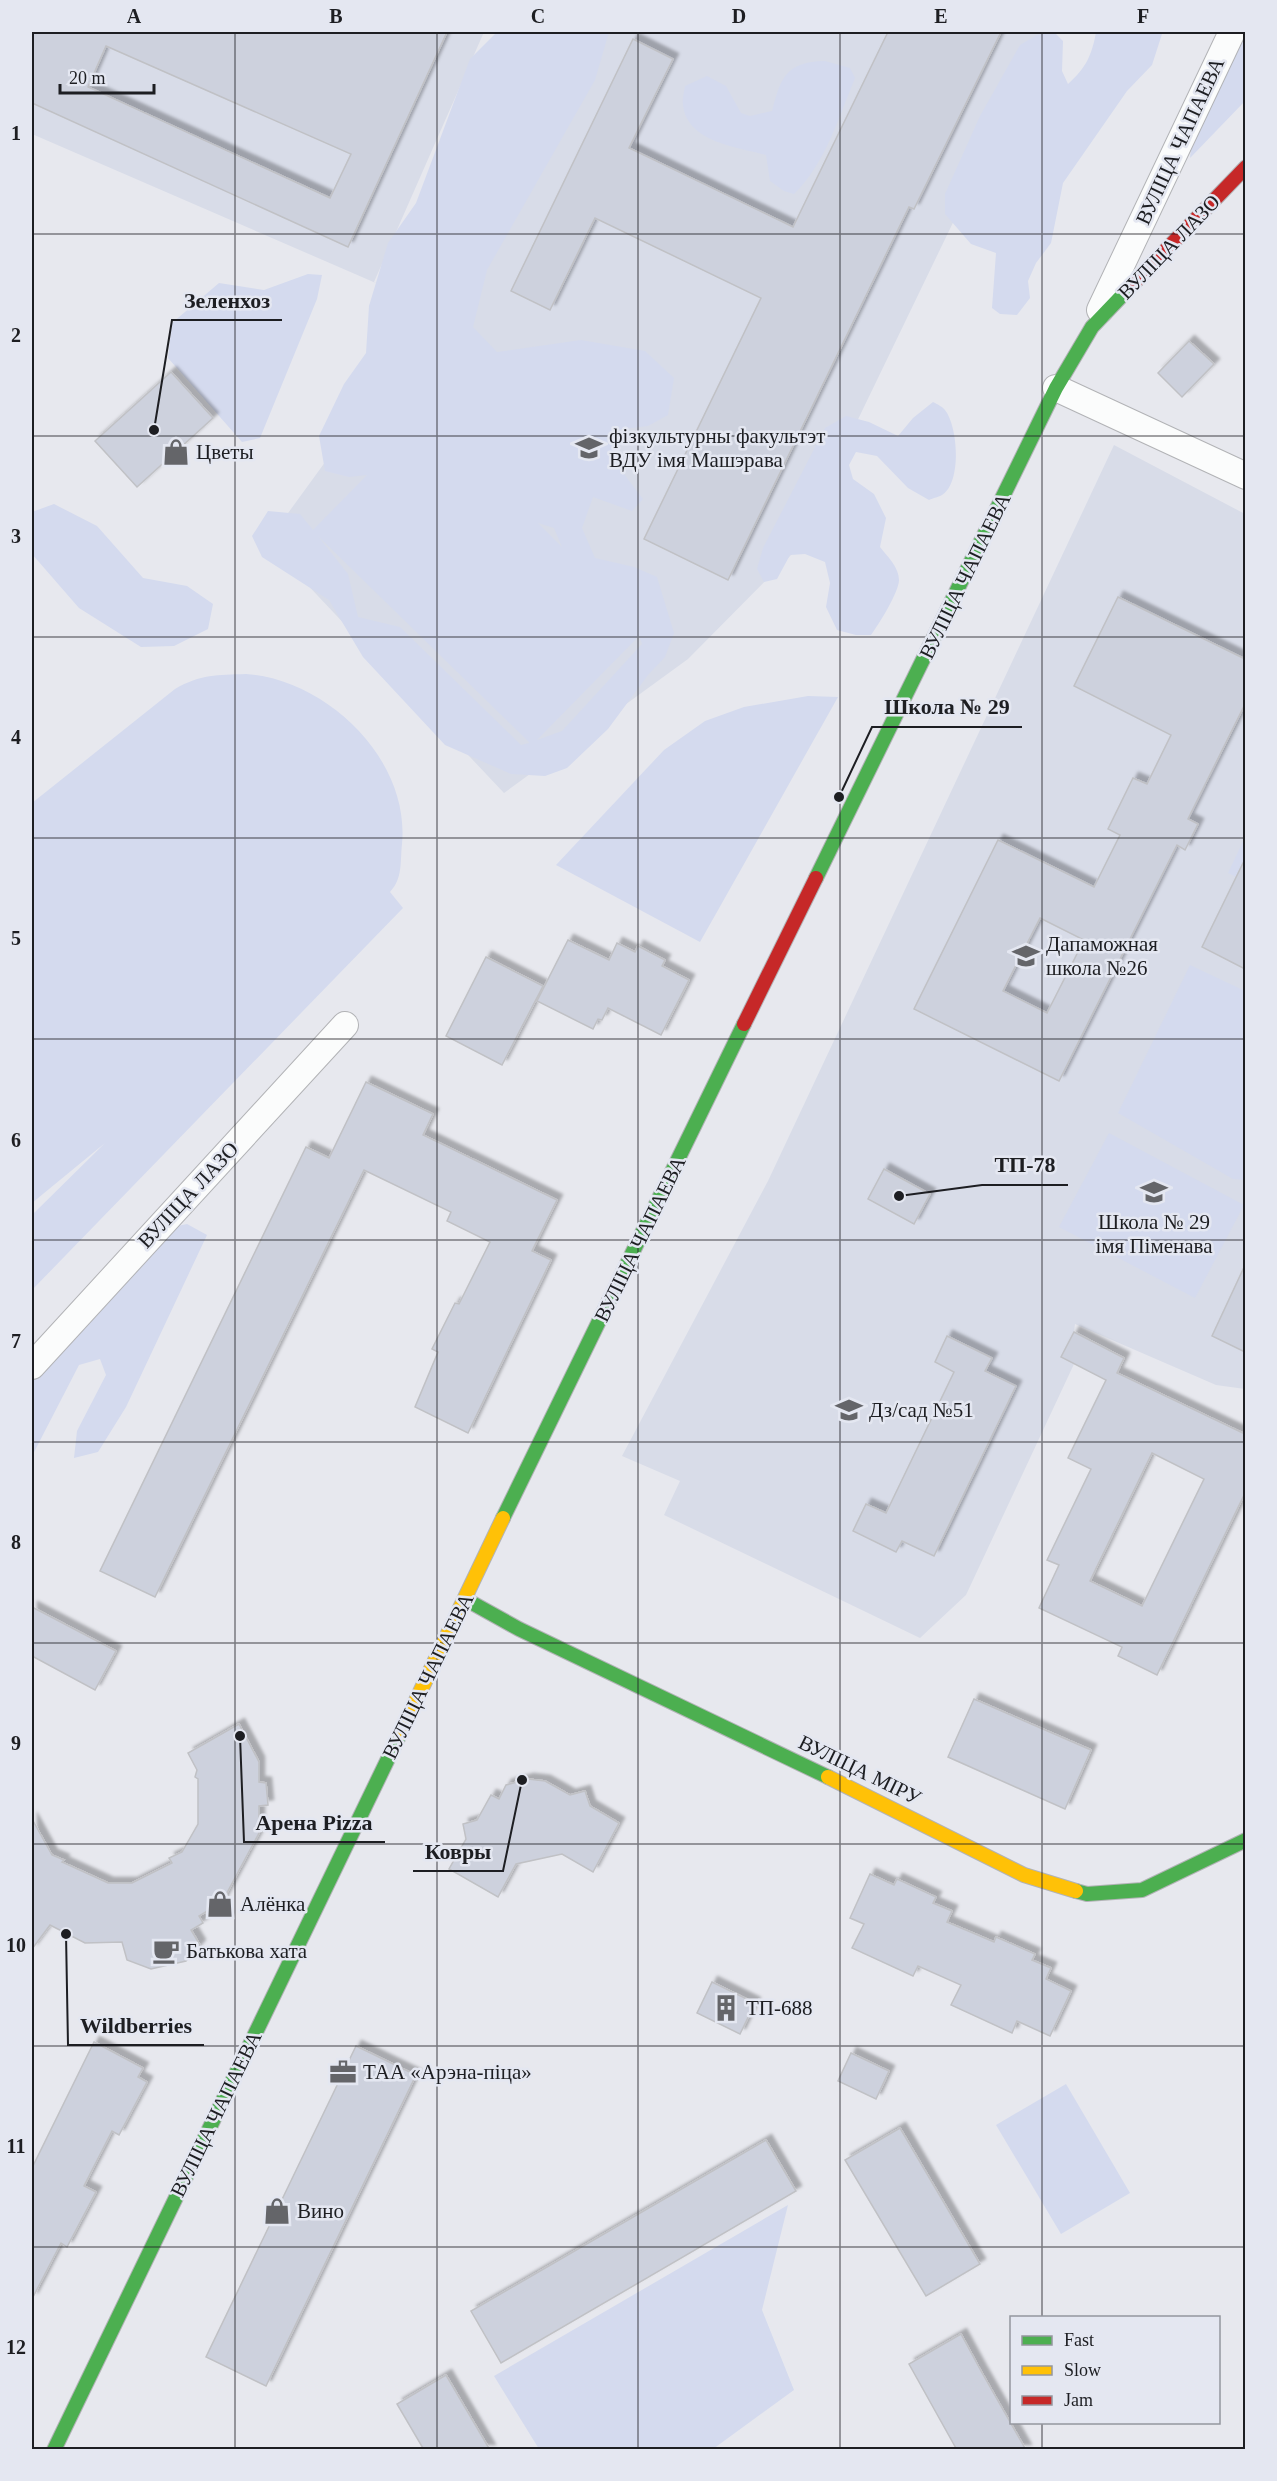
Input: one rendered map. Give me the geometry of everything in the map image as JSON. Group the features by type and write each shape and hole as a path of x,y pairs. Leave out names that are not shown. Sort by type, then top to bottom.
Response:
{"street":[{"name":"ВУЛІЦА ЧАПАЕВА","path":"54,2450 520,1481 715,1081 916,678 1056,388 1092,327 1232,32"},
{"name":"ВУЛІЦА ЛАЗО","path":"1092,327 1245,167"},
{"path":"1056,388 1245,476"},
{"name":"ВУЛІЦА ЛАЗО","path":"32,1366 345,1025"},
{"name":"ВУЛІЦА МІРУ","path":"465,1599 519,1629 874,1799 1024,1875 1087,1894 1142,1890 1245,1840"}],"shaded area":[{"path":"32,32 484,32 374,282 385,287 32,134"},
{"path":"497,32 609,32 595,80 487,270 473,327 497,352 581,340 645,351 674,378 668,415 648,426 616,430 614,461 643,499 632,511 593,497 582,528 595,558 634,567 657,577 674,633 665,657 648,675 608,729 567,768 545,776 511,774 445,745 363,657 329,600 262,557 252,536 268,511 300,514 313,530 367,475 349,477 325,471 319,436 344,384 366,353 369,306 388,243 416,203 470,59","holes":["538,523 554,528 562,547","318,536 529,743 521,745 400,627 358,617 348,574","639,636 642,644 562,731 537,740"]},
{"name":"фізкультурны факультэт ВДУ імя Машэрава","path":"568,32 1045,32 794,552 688,659 504,793 267,542 403,355"},
{"path":"1054,32 1063,41 1062,71 1068,84 1087,61 1096,32 1162,32 1162,34 1152,65 1127,91 1063,183 1051,243 1036,263 1028,281 1030,298 1017,315 1000,314 992,308 996,253 971,244 945,214 945,194 980,116 1020,45 1037,35"},
{"path":"1245,33 1245,101 1190,158 1191,148"},
{"path":"825,61 850,68 855,78 823,154 805,182 794,194 784,191 770,181 766,155 715,141 703,135 687,117 683,103 685,86 707,76 726,86 741,113 750,116 772,111 782,81 793,68 802,64"},
{"path":"308,274 322,275 317,299 260,438 242,442 168,358 172,323 219,283 264,290"},
{"path":"933,402 944,409 953,428 955,441 953,479 942,495 929,500 908,488 877,456 856,452 849,465 853,479 874,494 886,518 880,547 895,566 899,580 892,600 871,635 856,635 837,630 826,607 830,583 825,562 805,554 790,555 777,579 764,582 757,569 763,548 825,428 846,416 869,422 898,436 913,418"},
{"path":"1114,445 1245,514 1245,1389 1216,1385 1075,1324 1074,1332 1062,1357 1074,1364 966,1595 920,1638 664,1515 680,1481 622,1456 768,1181"},
{"path":"54,504 97,526 143,578 187,586 213,604 208,629 174,646 141,647 79,608 32,554 32,512"},
{"path":"246,674 277,680 306,691 334,708 358,730 378,755 393,783 401,813 400,870 397,881 390,892 403,908 32,1290 32,1215 105,1143 32,1203 32,803 175,689 201,678"},
{"path":"808,696 838,697 700,942 556,865 664,750 705,721 744,707"},
{"path":"1245,837 1245,881 1228,873"},
{"path":"1190,965 1245,991 1245,1180 1233,1179 1118,1113"},
{"path":"1109,1133 1244,1205 1195,1298 1059,1227"},
{"path":"187,1224 207,1235 126,1407 98,1452 74,1458 77,1431 106,1375 100,1359 79,1365 32,1456 32,1381 173,1227"},
{"path":"1066,2084 1130,2193 1061,2234 996,2125"},
{"path":"788,2205 762,2310 794,2390 713,2449 539,2449 494,2376"}],"building":[{"path":"32,32 447,32 348,247 32,103","holes":["106,46 351,154 330,198 88,87"]},
{"path":"888,32 1001,32 914,209 909,207 728,580 644,539 761,298 595,218 550,310 511,291 633,39 673,59 629,148 793,227"},
{"path":"1189,341 1214,364 1182,397 1158,373"},
{"path":"171,372 213,418 137,487 95,441"},
{"path":"1118,597 1245,659 1245,704 1188,819 1198,824 1185,850 1177,845 1059,1081 914,1009 998,840 1094,887 1120,835 1108,829 1133,778 1147,784 1171,735 1074,686","holes":["1040,918 1084,940 1047,1013 1003,991"]},
{"path":"1245,859 1245,969 1202,947"},
{"path":"568,940 609,960 617,943 635,952 638,946 665,960 662,966 689,980 661,1035 608,1008 602,1020 598,1019 593,1029 537,1001"},
{"path":"486,957 543,986 502,1065 446,1036"},
{"path":"366,1082 433,1114 423,1135 557,1200 532,1251 551,1260 468,1433 415,1407 438,1352 432,1349 455,1303 459,1304 490,1242 447,1221 451,1212 364,1170 155,1597 100,1571 306,1147 329,1158"},
{"path":"884,1169 930,1194 914,1224 868,1199"},
{"path":"1245,1265 1245,1352 1212,1336"},
{"path":"1074,1332 1124,1358 1117,1373 1245,1434 1245,1493 1157,1675 1118,1656 1122,1647 1039,1608 1059,1565 1047,1560 1091,1469 1068,1458 1106,1380 1061,1357","holes":["1152,1453 1204,1479 1142,1606 1090,1581"]},
{"path":"947,1336 992,1358 985,1371 1016,1386 934,1556 902,1541 896,1552 853,1531 866,1504 886,1513 954,1372 935,1362"},
{"path":"32,1607 116,1651 95,1690 32,1656"},
{"path":"974,1699 1091,1750 1065,1809 948,1757"},
{"path":"239,1724 259,1762 259,1782 266,1783 268,1805 259,1806 259,1833 222,1902 199,1916 203,1923 191,1930 200,1945 186,1961 151,1969 127,1960 122,1942 85,1943 50,1925 32,1949 32,1819 52,1855 64,1860 62,1862 108,1883 132,1883 172,1863 169,1858 182,1852 198,1824 198,1779 195,1777 197,1770 188,1753"},
{"path":"528,1779 545,1781 570,1795 585,1791 590,1806 619,1823 593,1872 562,1854 516,1864 498,1897 449,1869 466,1839 463,1824 477,1820 491,1795 499,1799 506,1785"},
{"path":"870,1874 894,1885 897,1879 936,1897 933,1903 952,1911 947,1922 994,1942 996,1937 1035,1954 1032,1960 1051,1968 1046,1979 1071,1991 1050,2036 1017,2021 1012,2033 951,2005 961,1985 918,1966 913,1976 852,1948 864,1924 850,1918"},
{"name":"ТП-688","path":"712,1982 755,2003 740,2034 697,2013"},
{"path":"94,2042 143,2068 138,2077 147,2082 119,2135 112,2131 84,2186 96,2192 67,2247 61,2243 32,2299 32,2168"},
{"path":"356,2046 416,2075 266,2386 206,2357"},
{"path":"851,2053 889,2071 876,2099 838,2081"},
{"path":"900,2128 980,2264 926,2296 845,2160"},
{"path":"766,2140 796,2191 501,2363 471,2311"},
{"path":"961,2334 1026,2450 957,2450 909,2364"},
{"path":"446,2375 490,2450 424,2450 397,2404"}],"traffic: fast":[{"path":"816,878 1056,388 1092,327 1135,282"},
{"path":"503,1518 744,1024"},
{"path":"465,1599 519,1629 828,1777"},
{"path":"54,2450 400,1734"},
{"path":"1076,1891 1087,1894 1142,1890 1246,1840"}],"traffic: slow":[{"path":"400,1734 503,1518"},
{"path":"828,1777 1024,1875 1076,1891"}],"traffic: jam":[{"path":"1135,282 1246,167"},
{"path":"744,1024 816,878"}],"place":[{"name":"Зеленхоз","path":"154,430"},
{"name":"фізкультурны факультэт ВДУ імя Машэрава","path":"589,448"},
{"name":"Цветы","path":"176,452"},
{"name":"Школа № 29","path":"839,797"},
{"name":"Дапаможная школа №26","path":"1026,956"},
{"name":"Школа № 29 імя Піменава","path":"1154,1192"},
{"name":"ТП-78","path":"899,1196"},
{"name":"Дз/сад №51","path":"849,1410"},
{"name":"Арена Pizza","path":"240,1736"},
{"name":"Ковры","path":"522,1780"},
{"name":"Алёнка","path":"220,1904"},
{"name":"Wildberries","path":"66,1934"},
{"name":"Батькова хата","path":"166,1951"},
{"name":"ТП-688","path":"726,2008"},
{"name":"ТАА «Арэна-піца»","path":"343,2072"},
{"name":"Вино","path":"277,2211"}]}
